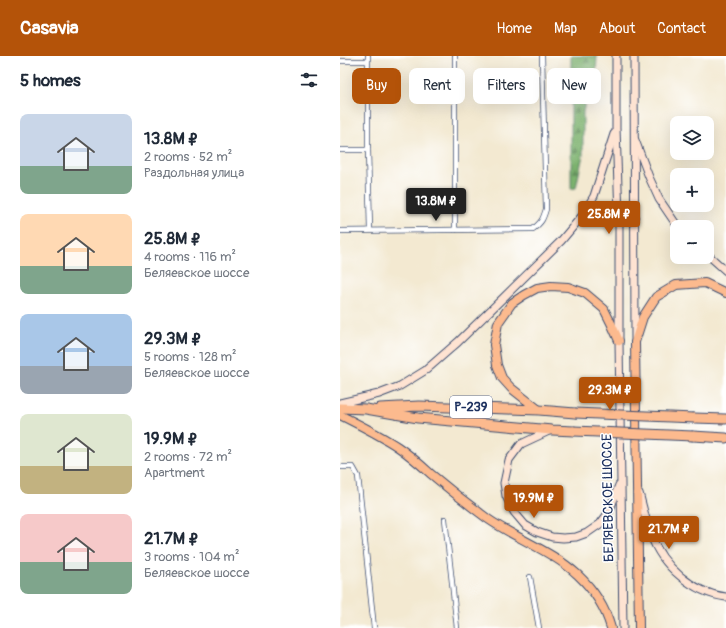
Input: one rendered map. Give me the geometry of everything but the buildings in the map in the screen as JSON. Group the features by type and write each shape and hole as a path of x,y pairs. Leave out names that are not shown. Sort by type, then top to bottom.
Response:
{"highway":[{"name":"Р-239","path":"340,408 366,409 419,406 723,418"},
{"name":"Р-239","path":"366,409 418,418 552,430 726,438"}],"main road":[{"name":"БЕЛЯЕВСКОЕ ШОССЕ","path":"616,56 623,628"},
{"name":"БЕЛЯЕВСКОЕ ШОССЕ","path":"634,56 635,342 639,628"},
{"path":"340,403 379,394 400,386 426,370 458,342 556,246 582,216 594,196 616,128"},
{"path":"634,134 649,178 659,199 673,220"},
{"path":"714,260 726,271"},
{"path":"635,342 643,317 656,298 676,285 705,283 726,293"},
{"path":"539,410 511,388 502,378 497,365 494,345 498,323 512,303 537,288 551,286 568,287 584,293 604,309 619,341"},
{"path":"340,415 398,447 489,519 552,556 578,574 599,599 612,628"},
{"path":"552,430 521,444 509,460 504,484 506,496 514,512 526,525 537,532 552,537 576,537 587,532 600,524 609,512 621,481"},
{"path":"637,485 651,536 660,554 675,571 693,586 716,596 726,597"}],"street":[{"path":"454,56 456,230"},
{"path":"340,231 533,229 540,224 544,218 546,209 542,56"},
{"path":"340,61 368,58 370,230"},
{"path":"340,150 368,150"},
{"path":"340,467 353,467 358,476 374,628"},
{"path":"445,519 457,628"},
{"path":"530,577 539,628"}],"green space":[{"path":"571,56 597,56 596,68 571,68"},
{"path":"571,104 585,104 583,112 583,155 576,188 571,189"}]}
